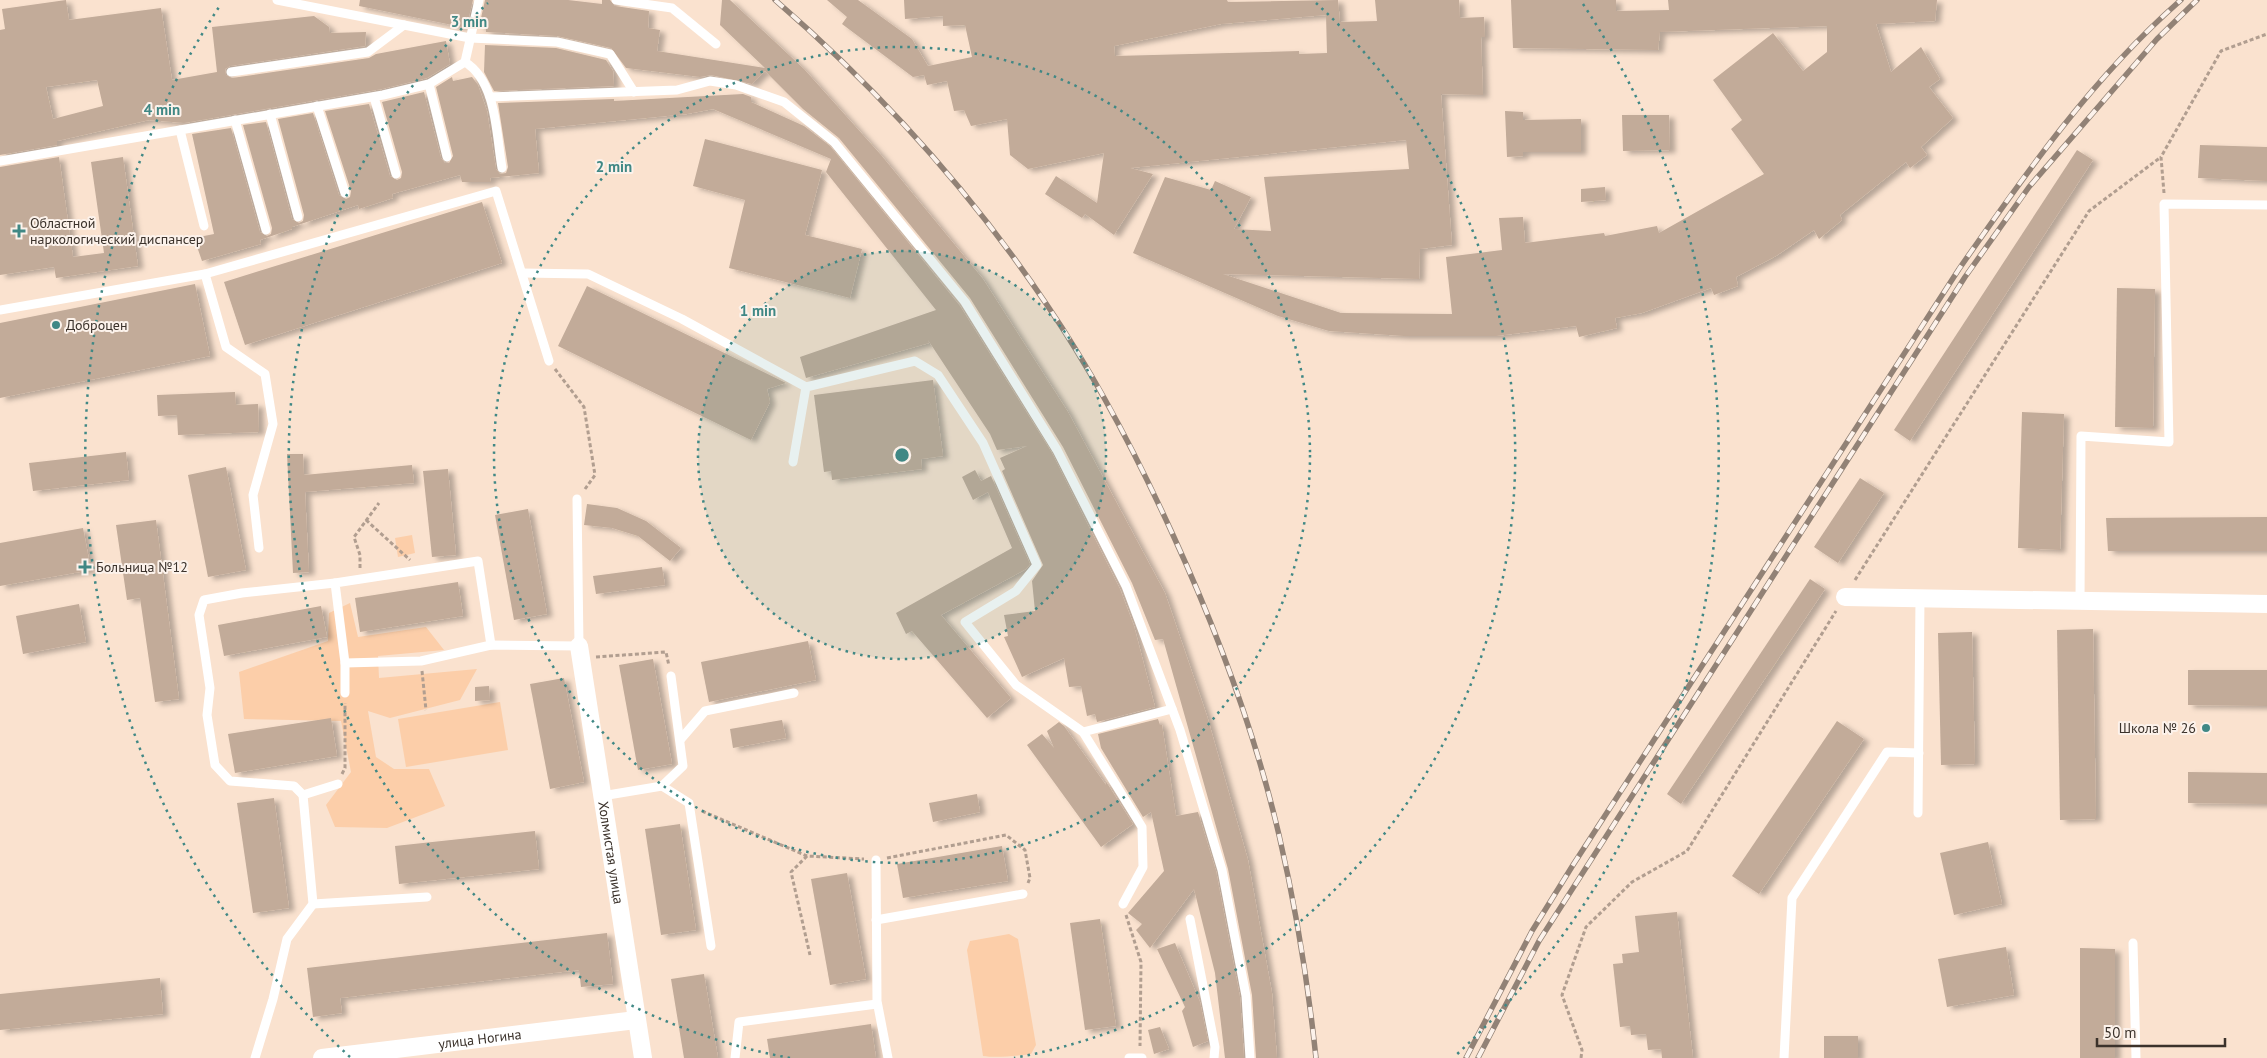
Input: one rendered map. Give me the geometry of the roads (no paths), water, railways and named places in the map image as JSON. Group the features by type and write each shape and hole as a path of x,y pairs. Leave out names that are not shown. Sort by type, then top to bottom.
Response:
{"street":[{"path":"1845,597 2267,604"},
{"name":"Холмистая улица","path":"580,652 643,1058"},
{"name":"улица Ногина","path":"322,1058 373,1055 636,1020"}],"lane":[{"path":"276,0 470,38 557,42 610,54 634,92"},
{"path":"0,161 374,97 429,84 465,62 479,0"},
{"path":"616,0 672,8 716,44"},
{"path":"231,72 368,52 404,25"},
{"path":"465,62 475,68 490,97 502,168"},
{"path":"490,97 677,90 710,81 736,85 784,102 834,142 965,302 1057,450 1126,586 1172,709 1222,870 1246,996 1250,1058"},
{"path":"429,84 447,157"},
{"path":"374,97 396,174"},
{"path":"316,106 346,193"},
{"path":"270,114 298,216"},
{"path":"235,120 266,230"},
{"path":"180,130 204,226"},
{"path":"0,310 205,274 496,191 549,361"},
{"path":"2080,601 2081,436 2169,442 2164,204 2267,205"},
{"path":"522,273 588,274 682,319 806,386 915,361 938,375 983,443 1037,566 1016,591 965,622 1016,685 1082,732 1142,827 1143,867 1123,904"},
{"path":"205,274 226,347 265,374 272,424 253,495 259,548"},
{"path":"793,462 806,386"},
{"path":"345,663 421,661 490,645 580,652 577,500"},
{"path":"255,1058 273,999 287,939 313,904 303,795 294,786 230,781 215,765 207,715 210,688 199,615 204,600 242,593 336,583 478,561 490,645"},
{"path":"336,583 345,663 345,693"},
{"path":"1918,813 1920,598"},
{"path":"602,796 662,786 683,766 671,676"},
{"path":"680,740 705,711 794,693"},
{"path":"1082,732 1172,709"},
{"path":"1784,1058 1792,898 1887,752 1919,753"},
{"path":"303,795 338,784"},
{"path":"662,786 689,803 690,806 711,946"},
{"path":"876,860 877,1004 888,1058"},
{"path":"876,920 1023,894"},
{"path":"313,904 427,897"},
{"path":"1190,920 1215,1047 1214,1058"},
{"path":"2134,943 2136,1058"},
{"path":"735,1058 739,1022 877,1004"},
{"path":"1129,1058 1141,1057"}],"railway":[{"path":"775,0 850,69 886,106 955,182 987,222 1018,263 1065,332 1130,446 1173,535 1205,608 1247,720 1269,796 1291,890 1316,1058"},
{"path":"1466,1058 1532,931 1573,865 1959,269 2035,162 2089,94 2118,61 2181,0"},
{"path":"1478,1058 1539,941 1965,277 2029,187 2157,39 2197,0"}],"place":[{"name":"Областной наркологический диспансер","path":"19,231"},
{"name":"Доброцен","path":"56,325"},
{"name":"Больница №12","path":"85,567"},
{"name":"Школа № 26","path":"2206,728"}]}
